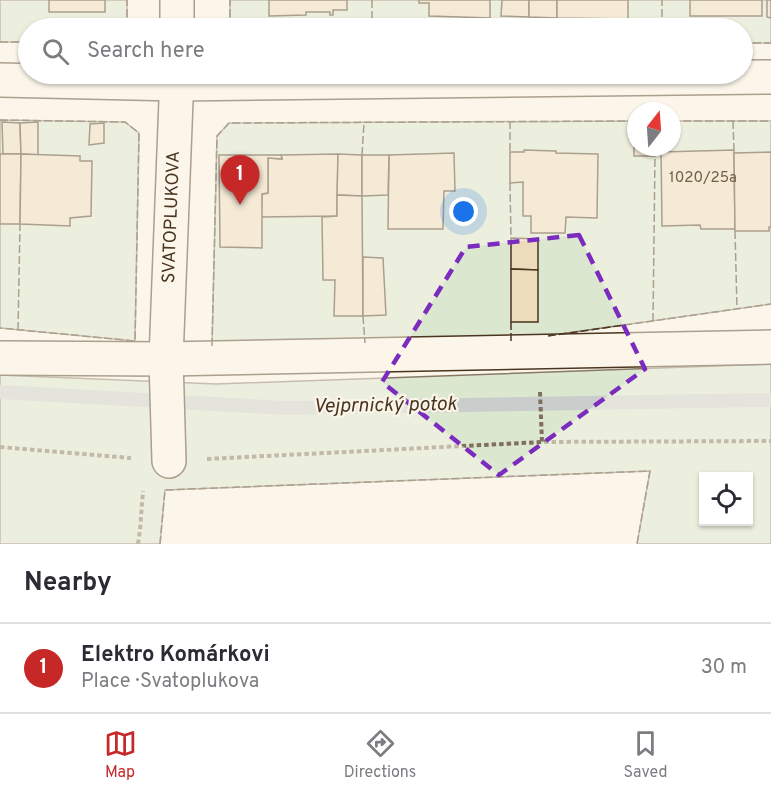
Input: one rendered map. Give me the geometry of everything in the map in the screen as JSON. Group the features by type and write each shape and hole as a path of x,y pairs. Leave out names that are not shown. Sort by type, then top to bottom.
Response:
{"street":[{"path":"177,0 177,18"},
{"path":"753,77 771,77"},
{"path":"0,80 18,80"},
{"name":"SVATOPLUKOVA","path":"168,446 166,368 177,84"},
{"path":"0,358 166,368 771,347"}],"path":[{"path":"540,386 542,442"},
{"path":"0,447 771,441"},
{"path":"138,544 143,488 168,446"}],"highlighted area":[{"path":"579,235 645,369 499,475 382,382 466,247"}],"green space":[{"path":"0,0 127,0 127,18 18,18 18,42 0,42"},
{"path":"230,0 771,0 771,43 753,43 753,18 230,18"},
{"path":"0,120 125,122 139,133 135,341 0,328"},
{"path":"627,121 627,156 681,156 681,121 771,121 771,304 511,341 212,348 217,136 229,123"},
{"path":"771,364 771,544 637,544 650,471 165,490 160,544 0,544 0,375 216,384"}],"building":[{"path":"49,0 105,0 105,12 49,12"},
{"path":"269,0 347,0 347,10 333,10 333,15 330,15 330,12 306,12 306,15 269,16"},
{"path":"419,0 490,0 490,18 429,16 429,3 419,3"},
{"path":"502,0 529,0 529,17 501,16"},
{"path":"529,0 557,0 557,18 529,17"},
{"path":"557,0 628,0 628,18 557,18"},
{"path":"690,0 762,0 762,16 690,16"},
{"path":"767,0 771,0 771,18 767,17"},
{"path":"2,122 20,123 21,154 3,154"},
{"path":"38,122 38,155 21,154 20,123"},
{"path":"104,123 104,143 89,145 90,124"},
{"path":"524,150 598,154 597,218 566,217 565,233 531,233 531,216 523,216 523,182 510,183 510,152 524,152"},
{"path":"734,150 735,229 701,229 700,225 662,226 661,156 681,156 681,151"},
{"path":"771,152 771,227 769,231 735,231 734,153"},
{"path":"454,153 455,191 444,191 443,229 388,229 389,155"},
{"path":"0,154 21,154 20,224 0,224"},
{"path":"21,154 80,156 80,161 92,161 91,216 70,218 70,226 20,224"},
{"path":"338,154 337,216 261,217 262,194 268,193 268,158 282,159 281,155"},
{"path":"338,154 362,155 362,196 337,195"},
{"path":"219,155 281,155 282,159 268,158 268,193 262,194 262,248 220,247"},
{"path":"362,155 389,155 388,195 362,196"},
{"path":"337,195 362,196 363,316 334,316 335,280 323,280 322,217 337,216"},
{"path":"511,238 538,239 538,270 511,269"},
{"path":"363,257 383,258 386,315 363,316"},
{"path":"511,269 538,270 538,322 511,322"}],"waterway":[{"name":"Vejprnický potok","path":"0,392 285,408 771,400"}],"fence":[{"path":"127,0 127,18"},
{"path":"230,0 230,18"},
{"path":"372,0 372,18"},
{"path":"662,0 662,18"},
{"path":"0,42 18,42"},
{"path":"753,43 771,43"},
{"path":"0,120 125,122 139,133 135,341 0,328"},
{"path":"510,121 510,152"},
{"path":"212,346 217,136 229,123 627,121"},
{"path":"681,121 771,121"},
{"path":"733,121 734,150"},
{"path":"362,155 364,123"},
{"path":"653,321 655,156"},
{"path":"510,183 511,238"},
{"path":"18,330 20,224"},
{"path":"735,231 737,309"},
{"path":"548,336 771,304"},
{"path":"363,316 365,343"},
{"path":"511,322 511,341"},
{"path":"160,544 165,490 650,471 637,544"}],"place":[{"name":"Elektro Komárkovi","path":"240,205"}]}
